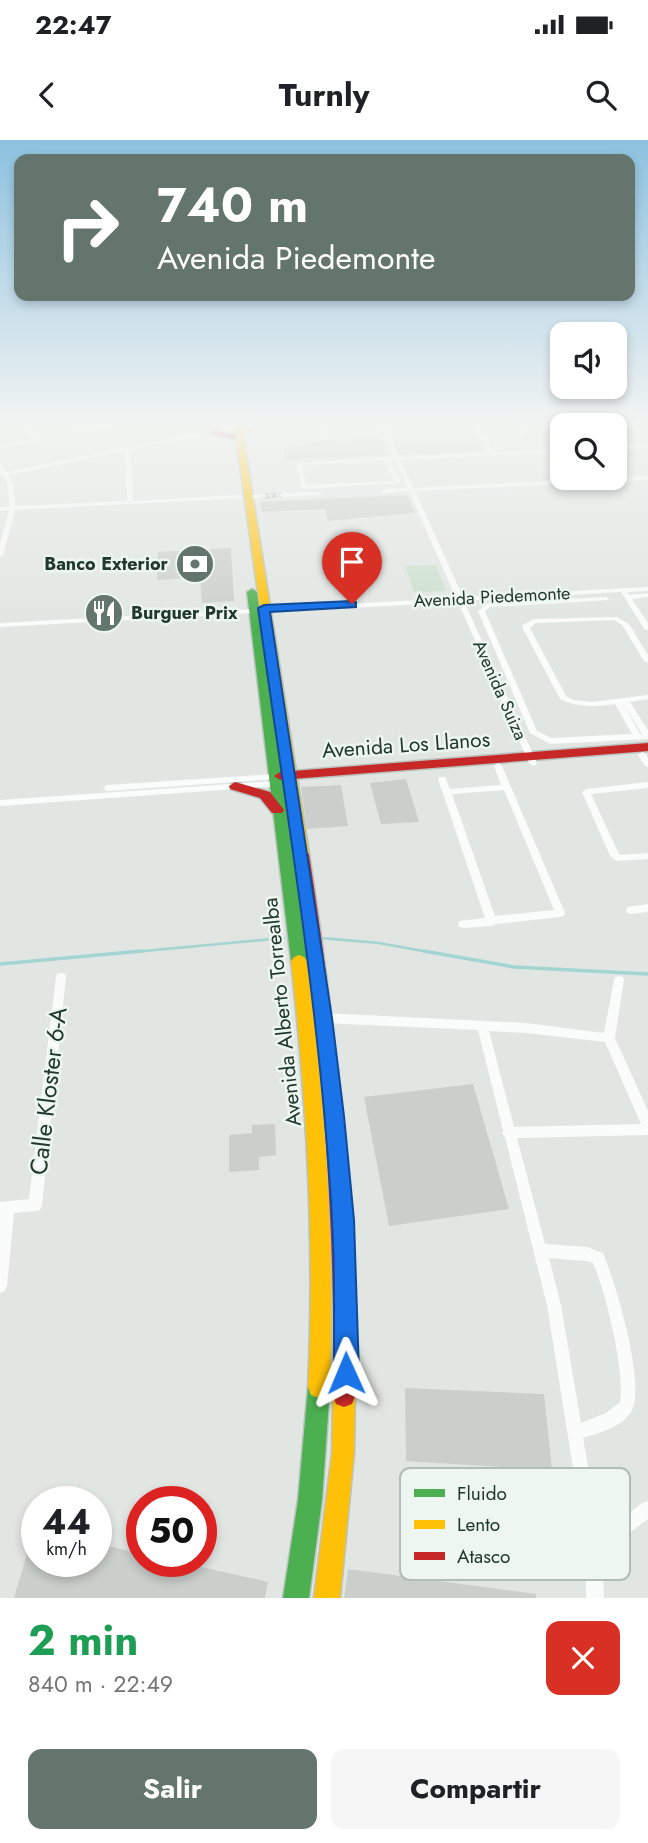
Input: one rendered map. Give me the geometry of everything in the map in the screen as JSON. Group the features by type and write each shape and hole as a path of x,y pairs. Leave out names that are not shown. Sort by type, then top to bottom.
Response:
{"main road":[{"name":"Avenida Alberto Torrealba","path":"243,492 281,779 323,1018 343,1220 346,1373 344,1450 327,1598"},
{"name":"Avenida Los Llanos","path":"281,779 531,760 647,755"},
{"name":"Avenida Los Llanos","path":"281,779 498,766 531,760"},
{"name":"Avenida Alberto Torrealba","path":"281,779 278,811 298,937 318,1165 323,1261 315,1451 296,1598"},
{"path":"235,786 265,795 278,811"}],"street":[{"path":"0,538 14,492"},
{"path":"130,492 130,502"},
{"path":"282,495 358,492"},
{"name":"Avenida Suiza","path":"412,492 531,760"},
{"path":"7,509 264,496"},
{"path":"0,555 7,509"},
{"name":"Avenida Piedemonte","path":"0,625 53,625 259,609 625,593 648,589"},
{"path":"625,593 648,595"},
{"path":"625,593 648,628"},
{"path":"606,599 483,607 481,611 534,733 541,739 550,741 648,736"},
{"path":"648,661 625,624 615,618 594,617 528,624 526,629 564,698 580,704 648,697"},
{"path":"498,684 513,683"},
{"path":"621,700 638,736"},
{"path":"621,700 648,736"},
{"path":"463,924 560,913 498,766"},
{"name":"Avenida Los Llanos","path":"0,803 235,786 281,779"},
{"name":"Avenida Los Llanos","path":"0,796 281,779"},
{"path":"442,779 492,922"},
{"path":"648,785 586,792 615,856 619,859 648,856"},
{"path":"446,792 506,787"},
{"path":"631,910 648,908"},
{"name":"Calle Kloster 6-A","path":"4,1208 36,1205 61,977"},
{"path":"508,1133 648,1127 609,1038 619,980"},
{"path":"323,1018 482,1025 609,1038"},
{"path":"482,1025 508,1133 542,1251 581,1468"},
{"path":"0,1286 4,1208"},
{"path":"542,1251 587,1254 598,1258 606,1278 619,1332 629,1392 626,1408 618,1415 576,1433"},
{"path":"630,1523 648,1509"},
{"path":"595,1580 595,1598"}],"green space":[{"path":"436,565 446,591 414,592 405,566"}],"building":[{"path":"407,495 415,513 328,521 325,509 262,512 260,502"},
{"name":"Banco Exterior","path":"231,548 234,601 202,603 200,577 157,580 158,552"},
{"path":"406,779 419,822 381,824 370,783"},
{"path":"341,785 348,826 307,829 301,787"},
{"path":"473,1084 509,1209 389,1226 364,1097"},
{"path":"275,1124 276,1155 259,1157 259,1170 229,1172 229,1135 252,1133 252,1125"},
{"path":"405,1388 544,1394 552,1468 406,1461"},
{"path":"112,1547 126,1550 126,1577 217,1577 217,1571 268,1582 265,1598 14,1598 21,1574 21,1577 112,1577"},
{"path":"348,1569 400,1576 400,1580 431,1580 536,1594 536,1598 344,1598"}],"waterway":[{"path":"123,953 284,938"},
{"path":"321,938 379,943 434,953"},
{"path":"0,964 142,951"},
{"path":"424,951 514,967 648,974"}],"tunnel":[{"path":"264,496 282,495"}],"traffic: fast":[{"path":"252,592 299,961"},
{"path":"296,1598 310,1500 319,1387"}],"traffic: slow":[{"path":"248,492 302,854"},
{"path":"299,961 319,1173 322,1280 319,1387"},
{"path":"327,1598 343,1453 344,1396"}],"traffic: jam":[{"path":"280,776 648,747"},
{"path":"235,786 265,795 277,810"},
{"path":"302,854 321,989 335,1125 343,1260 344,1396"}],"place":[{"name":"Banco Exterior","path":"195,564"},
{"name":"Burguer Prix","path":"104,613"}],"route":[{"path":"346,1373 343,1220 334,1116 323,1018 264,608 352,604"}]}
